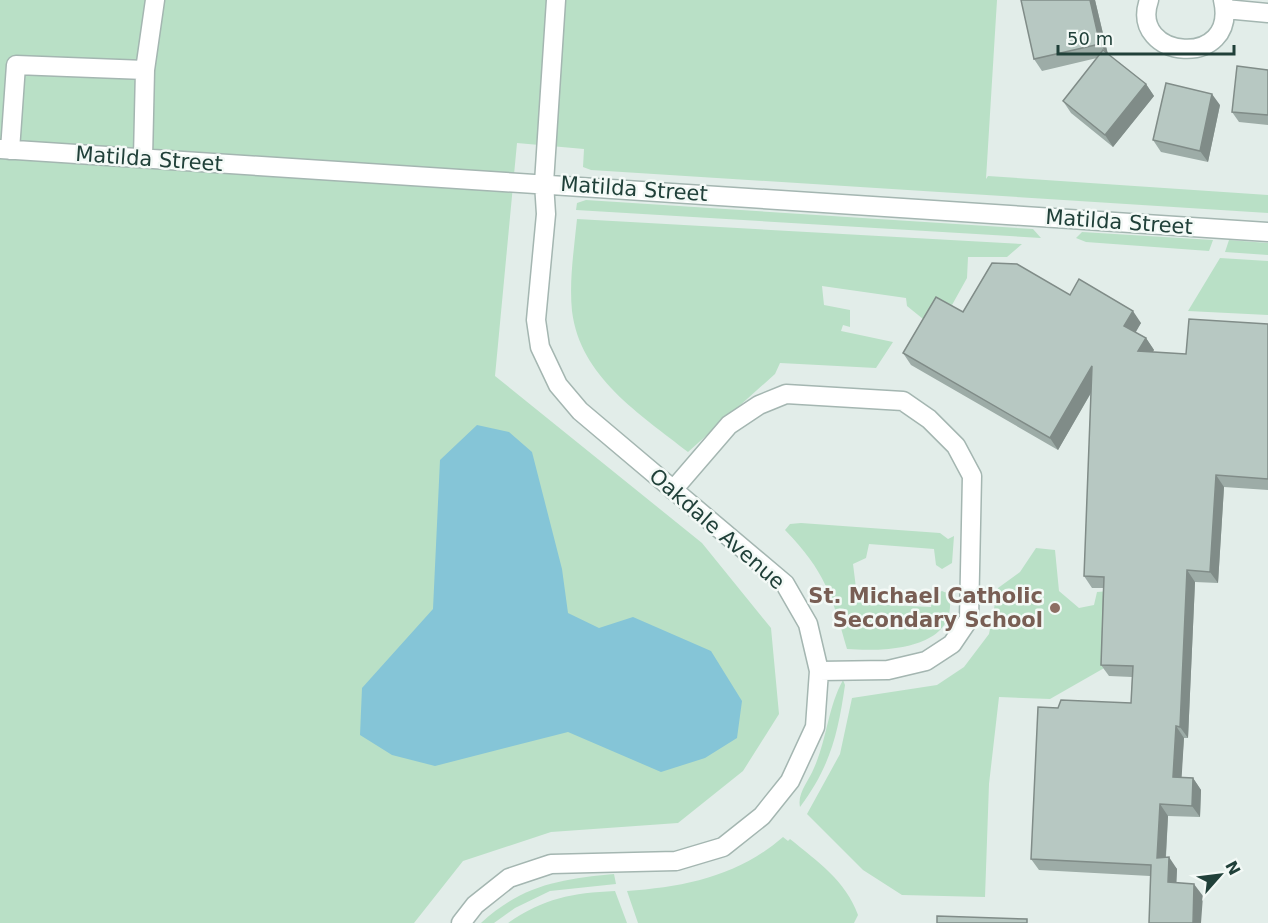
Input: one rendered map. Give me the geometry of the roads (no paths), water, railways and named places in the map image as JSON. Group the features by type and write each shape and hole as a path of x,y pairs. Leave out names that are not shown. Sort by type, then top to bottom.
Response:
{"street":[{"path":"143,158 145,70 155,0"},
{"name":"Oakdale Avenue","path":"461,923 475,905 508,878 551,864 676,861 723,847 762,816 790,781 815,727 819,671 808,624 785,584 580,411 558,385 540,347 536,320 546,214 544,183 556,0"},
{"path":"1149,0 1147,18 1154,35 1164,44 1177,50 1192,50 1205,46 1215,37 1222,25 1224,5 1268,13"},
{"path":"5,150 16,65 145,70"},
{"name":"Matilda Street","path":"5,150 544,183 1268,232"},
{"path":"673,490 729,425 759,405 786,394 903,401 929,419 956,446 972,476 969,620 952,644 926,661 888,670 819,671"}],"water":[{"path":"477,425 509,432 532,452 562,569 568,613 599,628 633,617 711,651 742,701 737,738 705,758 661,772 568,732 435,766 392,755 360,735 362,688 433,609 440,460"}],"place":[{"name":"St. Michael Catholic Secondary School","path":"1055,608"}]}
